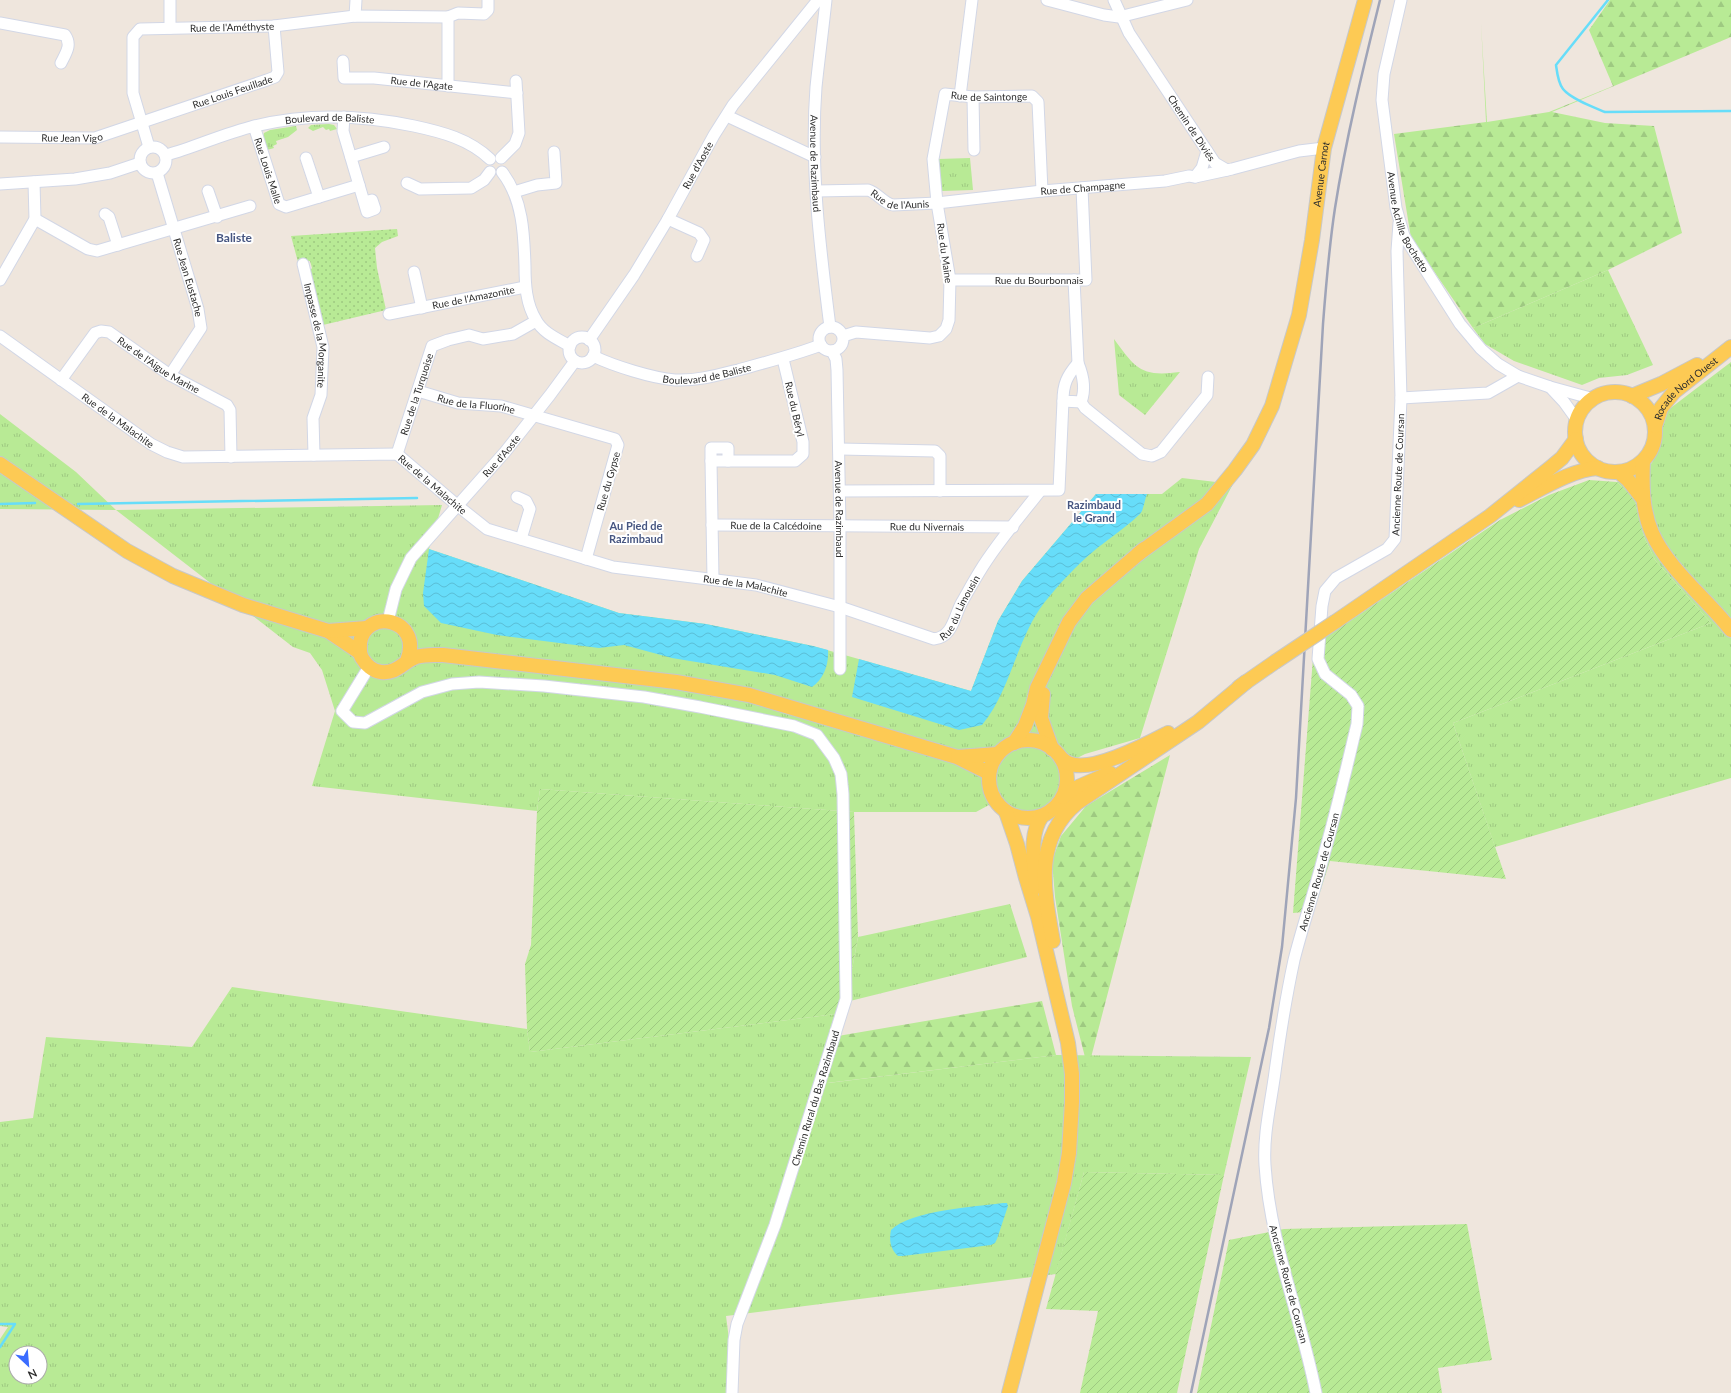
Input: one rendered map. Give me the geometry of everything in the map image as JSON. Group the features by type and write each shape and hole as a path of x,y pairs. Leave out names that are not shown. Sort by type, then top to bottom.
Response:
{"main road":[{"name":"Avenue Carnot","path":"1048,664 1068,622 1087,598 1138,554 1207,504 1253,445 1272,406 1299,316 1312,240 1324,148 1364,0"},
{"name":"Rocade Nord Ouest","path":"1632,396 1661,384 1726,350"},
{"name":"Rocade Nord Ouest","path":"1655,426 1661,408 1674,392 1726,350"},
{"path":"1606,393 1620,393 1632,396 1643,404 1651,414 1655,426 1655,439 1650,451 1643,461 1632,468 1619,472 1608,472 1598,468 1588,461 1580,451 1576,439 1577,420 1584,408 1594,399 1606,393"},
{"path":"1038,917 1033,835 1037,823 1042,816 1053,809 1063,797 1076,788 1115,771 1156,746 1275,662 1490,516 1562,458 1576,439"},
{"path":"1643,461 1643,499 1652,533 1663,552 1675,568 1731,630"},
{"path":"0,464 127,551 173,576 243,605 328,631 359,652 370,667 379,672 390,672 400,668 407,661 418,656 443,655 676,682 749,696 957,757 989,773"},
{"path":"1490,516 1546,486 1587,470 1598,468"},
{"path":"1619,472 1643,499"},
{"path":"328,631 367,628 377,622 388,621 399,624 419,644 443,655"},
{"path":"359,652 361,638 367,628"},
{"path":"407,632 411,641 411,651 407,661"},
{"path":"1042,816 1022,818 1006,812 992,795 989,773 992,763 998,754 1014,743 1025,726 1033,706 1037,688 1048,664"},
{"path":"1048,664 1041,705 1041,718 1066,771 1067,779 1063,797"},
{"path":"1062,1018 1056,960 1048,911 1045,868 1048,847 1055,828 1067,812 1077,803 1198,722 1246,682"},
{"path":"1014,743 1032,740 1044,744 1073,764 1086,765 1100,762 1150,742 1184,725"},
{"path":"957,757 998,754"},
{"path":"1006,812 1018,844 1026,878 1038,917 1062,1018 1072,1074 1070,1153 1057,1214 1009,1393"}],"street":[{"path":"170,0 170,28"},
{"path":"355,16 356,0"},
{"name":"Rue de l'Améthyste","path":"149,147 133,93 132,37 140,29 274,26 355,16 448,18 458,13 484,14 488,10 488,0"},
{"name":"Rue d'Aoste","path":"589,340 634,275 668,219 702,155 733,105 818,0"},
{"name":"Avenue de Razimbaud","path":"826,0 816,88 815,157 818,231 830,327"},
{"path":"960,96 972,0"},
{"path":"1047,0 1104,15 1121,16 1187,0"},
{"path":"1114,0 1121,16"},
{"name":"Avenue Achille Bochetto","path":"1401,0 1384,74 1382,100 1399,223 1404,236 1460,324 1481,349 1498,364 1518,376 1550,387 1594,399"},
{"name":"Chemin de Diviés","path":"1121,16 1129,33 1207,151 1216,163 1227,170"},
{"path":"448,18 448,86"},
{"path":"0,23 65,35 68,40 69,49 61,63"},
{"name":"Rue Louis Feuillade","path":"142,124 275,77 278,72 274,26"},
{"name":"Rue de l'Agate","path":"343,61 344,78 374,78 517,93"},
{"path":"496,159 505,164 502,172 496,175 490,172 488,166 496,159 515,144 519,133 516,81"},
{"name":"Rue de Saintonge","path":"945,94 973,97 1032,96 1038,102 1042,191"},
{"name":"Rue du Maine","path":"843,336 856,332 930,338 939,336 946,329 948,320 950,280 937,203 933,159 945,94"},
{"path":"973,97 974,150"},
{"path":"727,116 815,157"},
{"name":"Boulevard de Baliste","path":"166,156 254,126 314,117 362,117 435,130 460,139 496,159"},
{"path":"344,117 343,131 364,202"},
{"name":"Rue Jean Vigo","path":"0,137 95,138 142,124"},
{"name":"Rue Louis Malle","path":"254,126 279,204 286,207 359,185"},
{"path":"798,148 815,145"},
{"path":"149,147 159,148 166,156 165,166 157,173 146,171 140,163 142,154 149,147"},
{"path":"351,157 384,147"},
{"path":"1227,170 1299,151 1324,148"},
{"path":"1195,177 1202,168 1207,151"},
{"path":"514,192 537,185 556,183 554,152"},
{"path":"306,158 319,197"},
{"path":"0,184 75,179 110,173 140,163"},
{"name":"Rue de Champagne","path":"937,203 1042,191 1165,181 1189,176 1195,177 1227,170"},
{"path":"407,183 420,189 471,188 484,180 490,172"},
{"path":"502,172 514,192 523,225 526,287 530,306 536,321 545,330 570,346"},
{"name":"Rue Jean Eustache","path":"157,173 198,309 201,328 170,375"},
{"path":"0,280 35,219 34,182"},
{"name":"Rue du Bourbonnais","path":"950,280 1086,280 1082,188"},
{"name":"Rue de l'Aunis","path":"817,191 868,190 876,192 888,204 893,205 937,203"},
{"path":"208,191 217,217"},
{"path":"35,219 88,249 97,251 217,217 250,206"},
{"path":"105,214 109,217 118,245"},
{"path":"668,219 698,233 704,240 697,256"},
{"name":"Ancienne Route de Coursan","path":"1316,1393 1308,1354 1278,1250 1269,1205 1264,1164 1265,1137 1294,960 1326,850 1357,724 1358,706 1352,696 1325,674 1318,659 1322,606 1325,591 1336,578 1387,549 1394,539 1401,398 1397,250 1399,223"},
{"name":"Impasse de la Morganite","path":"303,264 323,348 321,395 313,418 314,455"},
{"name":"Rue de l'Amazonite","path":"414,272 422,308"},
{"path":"1074,280 1078,363 1082,372 1084,393 1081,402"},
{"name":"Rue de l'Amazonite","path":"389,314 526,287"},
{"name":"Rue de la Turquoise","path":"397,454 432,346 469,335 483,338 513,334 536,321"},
{"path":"830,327 837,328 843,336 840,347 832,351 826,350 819,341 820,333 826,328 830,327"},
{"name":"Rue de l'Aigue Marine","path":"61,380 95,333 101,331 109,332 170,375 227,405 230,410 231,457"},
{"name":"Rue de la Malachite","path":"0,336 151,444 167,452 183,457 397,454 487,529 613,567 713,578 756,585 840,607"},
{"path":"578,338 586,338 589,340 594,346 593,356 583,362 575,360 570,354 570,346 575,339 578,338"},
{"name":"Boulevard de Baliste","path":"593,356 656,377 676,380 701,379 783,359 821,345"},
{"name":"Avenue de Razimbaud","path":"832,351 836,359 837,370 840,449 840,669"},
{"name":"Rue du Béryl","path":"713,578 711,461 795,461 803,454 803,442 783,359"},
{"name":"Rue d'Aoste","path":"388,621 396,589 411,558 458,506 534,415 575,360"},
{"path":"840,491 1040,492 1059,490 1063,388 1070,372 1078,363"},
{"path":"1401,398 1488,393 1518,376"},
{"path":"1081,402 1085,408 1142,454 1152,456 1161,452 1207,395 1208,378"},
{"path":"1550,387 1564,402 1577,420"},
{"name":"Rue de la Fluorine","path":"418,391 458,403 501,406 534,415"},
{"path":"1063,401 1081,402"},
{"name":"Rue du Gypse","path":"534,415 615,439 618,446 586,559"},
{"path":"840,449 935,451 940,456 940,491"},
{"name":"Rue du Limousin","path":"840,607 934,639 946,635 950,630 956,612 987,560 1040,492"},
{"path":"518,497 526,501 530,509 521,539"},
{"name":"Rue de la Calcédoine","path":"712,525 840,526"},
{"name":"Rue du Nivernais","path":"840,526 1012,527"},
{"name":"Chemin Rural du Bas Razimbaud","path":"370,667 342,711 353,722 365,723 422,692 452,684 479,682 544,686 644,697 700,706 794,726 817,735 834,758 841,774 843,794 846,1000 775,1225 737,1324 734,1340 732,1393"}],"green space":[{"path":"1610,0 1731,0 1731,37 1552,112 1605,123 1654,126 1682,233 1608,270 1473,328 1411,238 1394,134 1486,122 1481,23 1487,122 1549,112 1613,86 1589,30"},
{"path":"311,125 334,125 337,129 330,131 329,129 326,130 323,127 313,131 308,128"},
{"path":"296,126 297,130 288,137 276,141 277,144 273,146 274,148 267,150 263,136 264,133 270,130"},
{"path":"970,158 973,190 942,191 938,159"},
{"path":"397,229 398,236 382,242 375,248 377,268 386,310 323,325 308,273 312,268 310,261 298,262 291,236"},
{"path":"1608,270 1653,365 1627,375 1599,378 1582,385 1514,361 1485,344 1473,328"},
{"path":"1114,339 1128,358 1141,369 1156,373 1180,372 1145,415 1119,395"},
{"path":"1731,362 1731,778 1495,847 1453,723 1711,623 1655,560 1644,537 1634,498 1617,482 1652,463 1668,410"},
{"path":"0,414 76,472 116,510 0,509"},
{"path":"1182,478 1233,484 1199,549 1140,738 1085,754 1060,767 1061,781 1058,793 1052,803 1043,810 1032,813 1021,813 1010,808 1000,799 976,812 854,812 540,789 537,811 312,786 335,711 322,670 310,653 293,647 116,510 442,505 429,549 619,613 706,624 813,646 971,691 998,621 1022,581 1096,494 1162,494"},
{"path":"1589,480 1617,482 1634,498 1644,537 1655,560 1711,623 1453,723 1506,879 1330,861 1314,911 1293,913 1314,645 1500,520 1549,495"},
{"path":"1170,755 1088,1069 1072,1006 1055,897 1052,861 1061,836 1086,806"},
{"path":"540,789 854,812 858,937 844,1013 530,1052 527,1029 525,964 531,945 537,811"},
{"path":"1010,904 1027,957 846,1002 858,937"},
{"path":"232,987 527,1029 530,1052 844,1013 828,1083 1056,1055 1251,1057 1224,1175 1084,1172 1056,1274 726,1316 736,1393 0,1393 0,1339 8,1327 0,1326 0,1122 33,1118 46,1037 192,1047"},
{"path":"1042,1001 1056,1055 827,1083 838,1036"},
{"path":"1084,1172 1224,1175 1177,1393 1080,1393 1098,1311 1046,1309"},
{"path":"1467,1224 1492,1360 1438,1368 1442,1393 1197,1393 1229,1240 1284,1229"}],"water":[{"path":"1096,494 1147,494 1142,511 1128,525 1081,562 1044,603 1034,617 1000,696 982,725 959,730 852,697 859,659 971,691 998,621 1022,581"},
{"path":"429,549 619,613 706,624 828,650 827,666 820,680 812,687 775,675 672,658 624,645 599,648 497,635 441,623 424,606 423,593"},
{"path":"1007,1203 1008,1206 997,1239 995,1243 991,1245 903,1256 898,1256 892,1247 890,1240 891,1230 900,1223 944,1210"}],"waterway":[{"path":"1608,0 1556,65 1560,84 1567,93 1582,102 1605,112 1731,111"},
{"path":"78,504 417,498"},
{"path":"0,504 35,503"},
{"path":"0,1324 15,1324 0,1347"}],"railway":[{"path":"1191,1393 1269,1028 1282,947 1296,798 1323,324 1329,252 1344,156 1380,0"}],"district":[{"name":"Baliste","path":"234,237"},
{"name":"Razimbaud le Grand","path":"1094,510"},
{"name":"Au Pied de Razimbaud","path":"636,531"}]}
